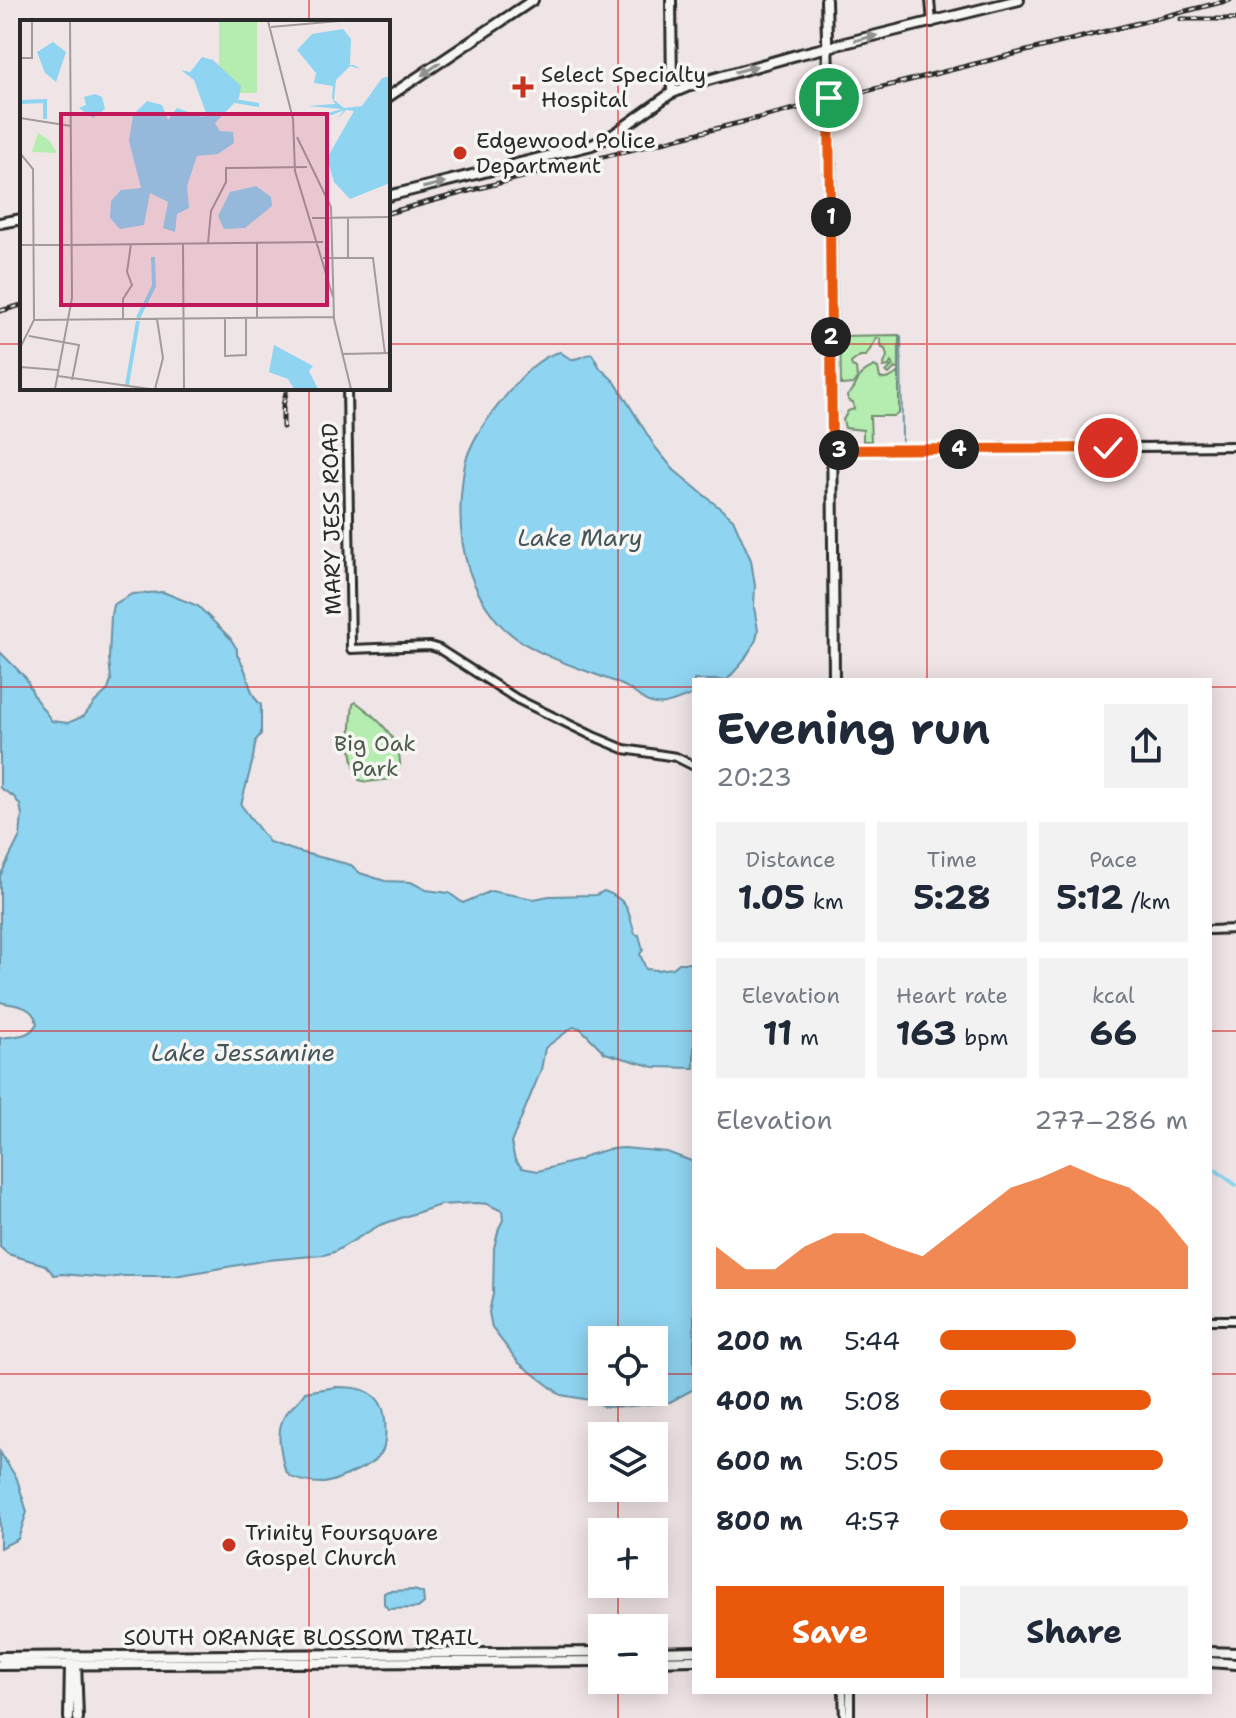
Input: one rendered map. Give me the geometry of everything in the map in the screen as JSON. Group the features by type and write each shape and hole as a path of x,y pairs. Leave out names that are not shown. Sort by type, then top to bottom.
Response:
{"main road":[{"path":"390,96 533,0"},
{"path":"671,0 672,93"},
{"path":"826,0 834,678"},
{"path":"390,196 592,145 614,134 672,93 707,80 1019,0"},
{"path":"0,223 20,219"},
{"path":"668,1652 692,1651"},
{"name":"SOUTH ORANGE BLOSSOM TRAIL","path":"0,1665 295,1655 588,1652"},
{"path":"1212,1652 1236,1653"},
{"path":"470,1662 479,1653"},
{"path":"284,1663 295,1655"},
{"path":"303,1663 315,1655"},
{"name":"SOUTH ORANGE BLOSSOM TRAIL","path":"0,1657 73,1662 588,1661"},
{"path":"668,1661 692,1660"},
{"path":"69,1718 73,1662"},
{"path":"73,1662 78,1718"},
{"path":"1212,1662 1236,1664"}],"street":[{"path":"930,0 932,23"},
{"name":"MARY JESS ROAD","path":"347,390 351,649 430,646 439,649 517,699 593,736 624,749 667,755 692,765"},
{"path":"832,450 1236,446"},
{"path":"1212,930 1236,929"},
{"path":"1212,1320 1236,1320"},
{"path":"843,1694 844,1718"},
{"path":"850,1694 850,1718"}],"green space":[{"path":"899,335 899,370 895,368 889,374 886,372 893,365 891,362 883,367 887,356 877,338 866,356 860,356 851,363 856,368 857,379 853,384 841,385 840,336"},
{"path":"874,366 883,379 899,372 899,413 894,416 870,416 871,441 863,441 863,430 845,428 843,420 848,411 854,409 853,402 847,396 861,374"},
{"name":"Big Oak Park","path":"356,702 379,722 397,747 400,766 391,779 359,780 351,742 353,704"}],"water":[{"name":"Lake Mary","path":"560,352 571,359 592,354 600,368 615,382 655,447 674,470 733,519 751,560 758,630 756,640 743,662 729,678 692,678 692,695 665,704 649,702 623,685 530,647 504,629 484,604 470,575 461,529 466,460 474,441 496,408 531,368"},
{"name":"Lake Jessamine","path":"163,592 198,606 230,638 253,694 261,705 261,734 256,740 241,805 269,842 351,865 360,873 385,881 411,882 426,890 449,893 463,903 491,891 534,899 596,895 604,891 618,898 626,907 635,934 639,935 643,950 640,954 646,969 673,968 679,963 692,963 692,1068 654,1067 605,1053 580,1028 573,1027 545,1048 541,1070 511,1143 515,1160 522,1168 538,1171 610,1149 624,1148 667,1152 692,1161 692,1390 668,1402 668,1326 588,1326 588,1400 561,1395 519,1363 492,1328 489,1312 493,1294 494,1248 503,1220 502,1211 487,1204 440,1205 380,1225 324,1255 268,1260 175,1276 108,1278 54,1275 45,1265 8,1254 0,1247 0,1038 26,1034 37,1023 27,1009 0,1002 0,876 20,836 22,815 14,797 0,788 0,652 26,678 35,698 52,721 68,723 84,716 108,690 111,680 113,605 132,594"},
{"path":"336,1387 364,1390 379,1402 385,1424 382,1452 370,1464 327,1482 294,1478 286,1472 282,1460 279,1436 284,1417 305,1392"},
{"path":"0,1452 17,1479 27,1512 18,1539 0,1548"},
{"path":"414,1590 423,1593 424,1603 418,1608 388,1609 384,1604 384,1593 388,1591"}],"waterway":[{"path":"893,446 902,445 901,336"},
{"path":"852,446 886,446"},
{"path":"1212,1167 1236,1185"}],"railway":[{"path":"390,212 1230,0"},
{"path":"1181,19 1236,19"},
{"path":"0,311 20,306"},
{"path":"283,427 287,390"}],"place":[{"name":"Select Specialty Hospital","path":"523,87"},
{"name":"Edgewood Police Department","path":"460,153"},
{"name":"Trinity Foursquare Gospel Church","path":"229,1545"}],"route":[{"path":"829,98 832,450 1108,448"}]}
